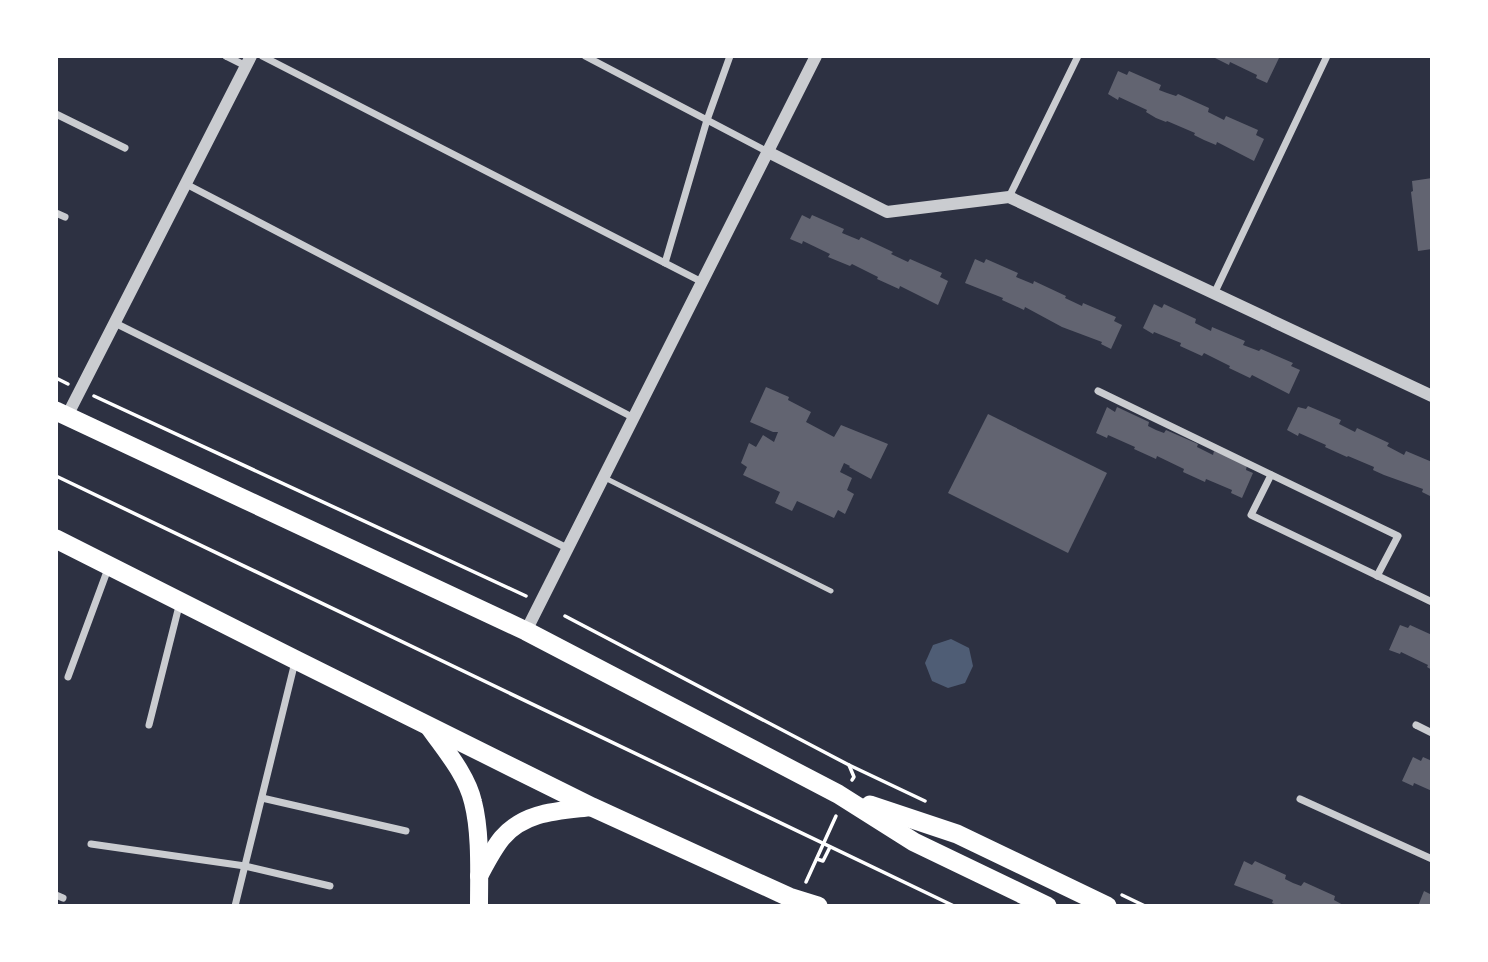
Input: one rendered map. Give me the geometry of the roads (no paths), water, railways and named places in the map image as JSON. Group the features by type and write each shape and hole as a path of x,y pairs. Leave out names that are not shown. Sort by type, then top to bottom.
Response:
{"highway":[{"path":"62,413 526,631 842,798 914,842 1047,906"},
{"path":"56,539 592,807 796,902 818,906"},
{"path":"842,798 957,834 1114,900"}],"main road":[{"path":"429,727 463,776 473,800 479,906"},
{"path":"479,876 500,840 516,823 544,813 592,807"}],"street":[{"path":"62,413 81,390 249,61 226,56"},
{"path":"262,56 702,282"},
{"path":"585,56 887,212 1009,197 1432,396"},
{"path":"665,263 707,120 730,56"},
{"path":"526,631 816,56"},
{"path":"1009,197 1078,56"},
{"path":"1214,293 1327,56"},
{"path":"56,114 125,148"},
{"path":"186,184 634,418"},
{"path":"56,213 65,218"},
{"path":"115,323 567,548"},
{"path":"1098,391 1398,536 1377,576"},
{"path":"1271,475 1251,516 1432,602"},
{"path":"68,677 110,566"},
{"path":"149,725 180,602"},
{"path":"235,906 296,660"},
{"path":"1416,725 1432,733"},
{"path":"262,798 406,831"},
{"path":"1300,799 1432,859"},
{"path":"91,844 245,866 330,886"}],"lane":[{"path":"603,477 831,591"}],"water":[{"path":"951,639 969,648 973,666 965,683 948,688 932,681 925,663 933,645"}]}
